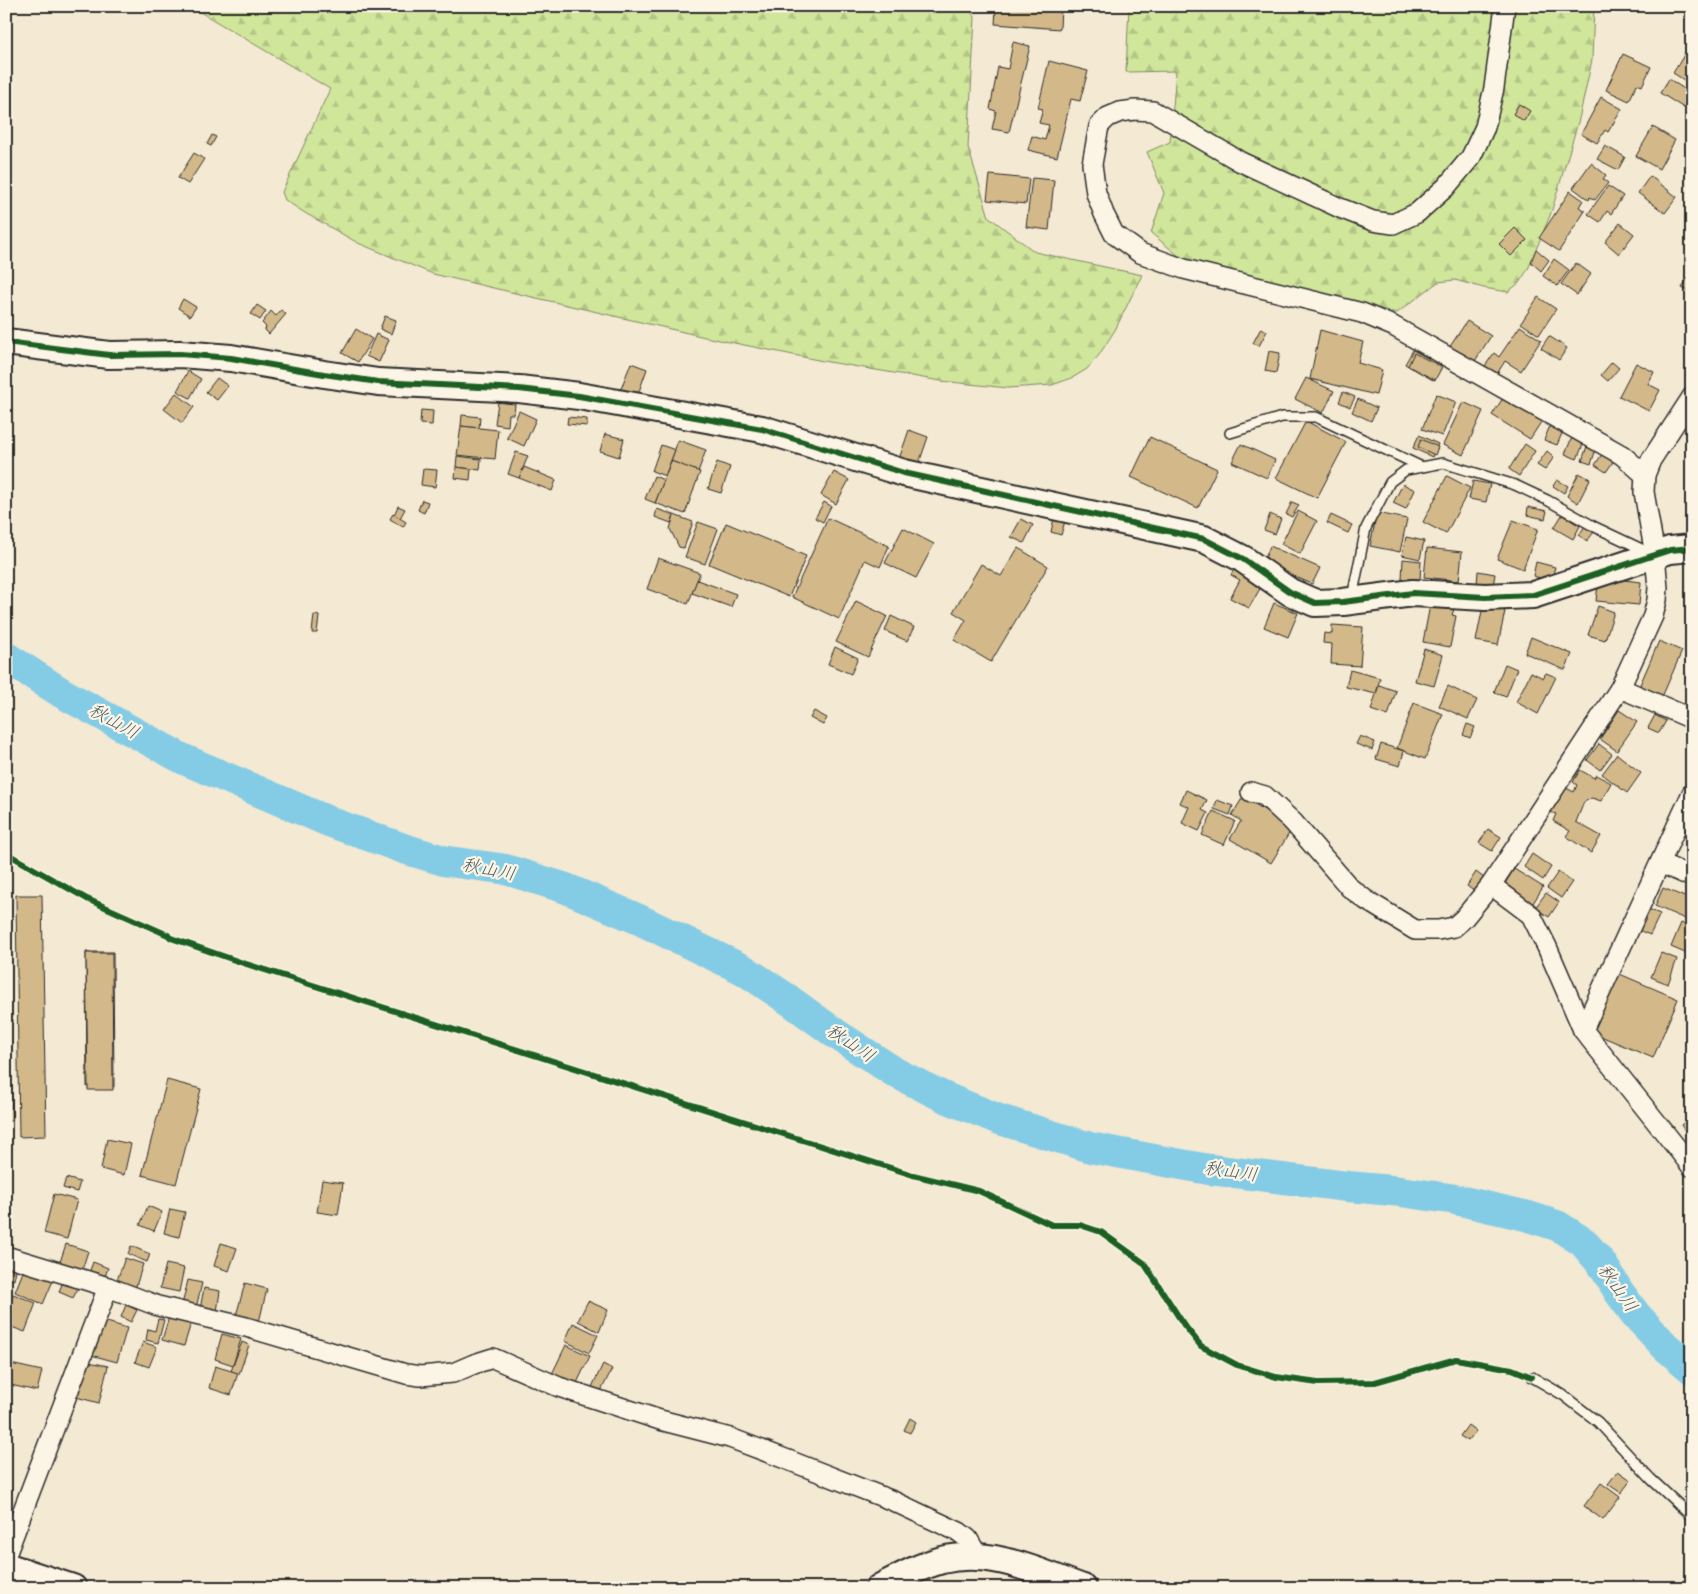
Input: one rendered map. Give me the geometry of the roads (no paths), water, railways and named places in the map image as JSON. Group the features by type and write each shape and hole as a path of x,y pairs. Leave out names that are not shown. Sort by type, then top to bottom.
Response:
{"street":[{"path":"1505,6 1494,88 1485,127 1471,157 1446,187 1417,213 1393,224 1373,221 1340,208 1241,162 1153,111 1136,110 1120,112 1108,117 1099,126 1092,164 1096,192 1114,234 1140,253 1184,269 1362,314 1393,326 1622,456 1645,475"},
{"path":"6,342 109,356 180,354 231,358 378,382 519,389 562,394 762,429 904,473 1204,539 1243,560 1290,592 1314,603 1351,602 1414,593 1485,597 1533,594 1670,550 1692,548"},
{"path":"1251,792 1265,796 1293,822 1350,888 1366,900 1415,930 1438,930 1454,927 1464,918 1491,884 1620,688 1653,616 1658,588 1655,555 1644,492 1645,475 1651,460 1692,397"},
{"path":"1620,688 1692,719"},
{"path":"1583,1030 1692,793"},
{"path":"1660,863 1692,877"},
{"path":"1491,884 1531,915 1583,1030 1692,1167"},
{"path":"6,1256 108,1287 158,1306 246,1326 406,1374 420,1376 453,1373 493,1358 559,1386 660,1420 730,1438 855,1485 960,1532 968,1539 978,1556"},
{"path":"6,1555 108,1287"},
{"path":"879,1588 934,1563 955,1557 978,1556 1005,1561 1083,1588"},
{"path":"6,1566 73,1588"}],"lane":[{"path":"1230,433 1282,417 1316,417 1422,467"},
{"path":"1351,602 1366,528 1390,482 1406,470 1443,463 1515,485 1595,527 1655,555"},
{"path":"1532,1377 1563,1395 1598,1422 1651,1479 1692,1517"}],"waterway":[{"name":"秋山川","path":"6,657 62,693 183,759 330,822 445,861 504,869 565,888 638,919 744,970 896,1073 944,1097 998,1119 1092,1148 1206,1169 1453,1199 1527,1216 1558,1226 1583,1242 1602,1264 1636,1315 1666,1347 1692,1369"}]}
